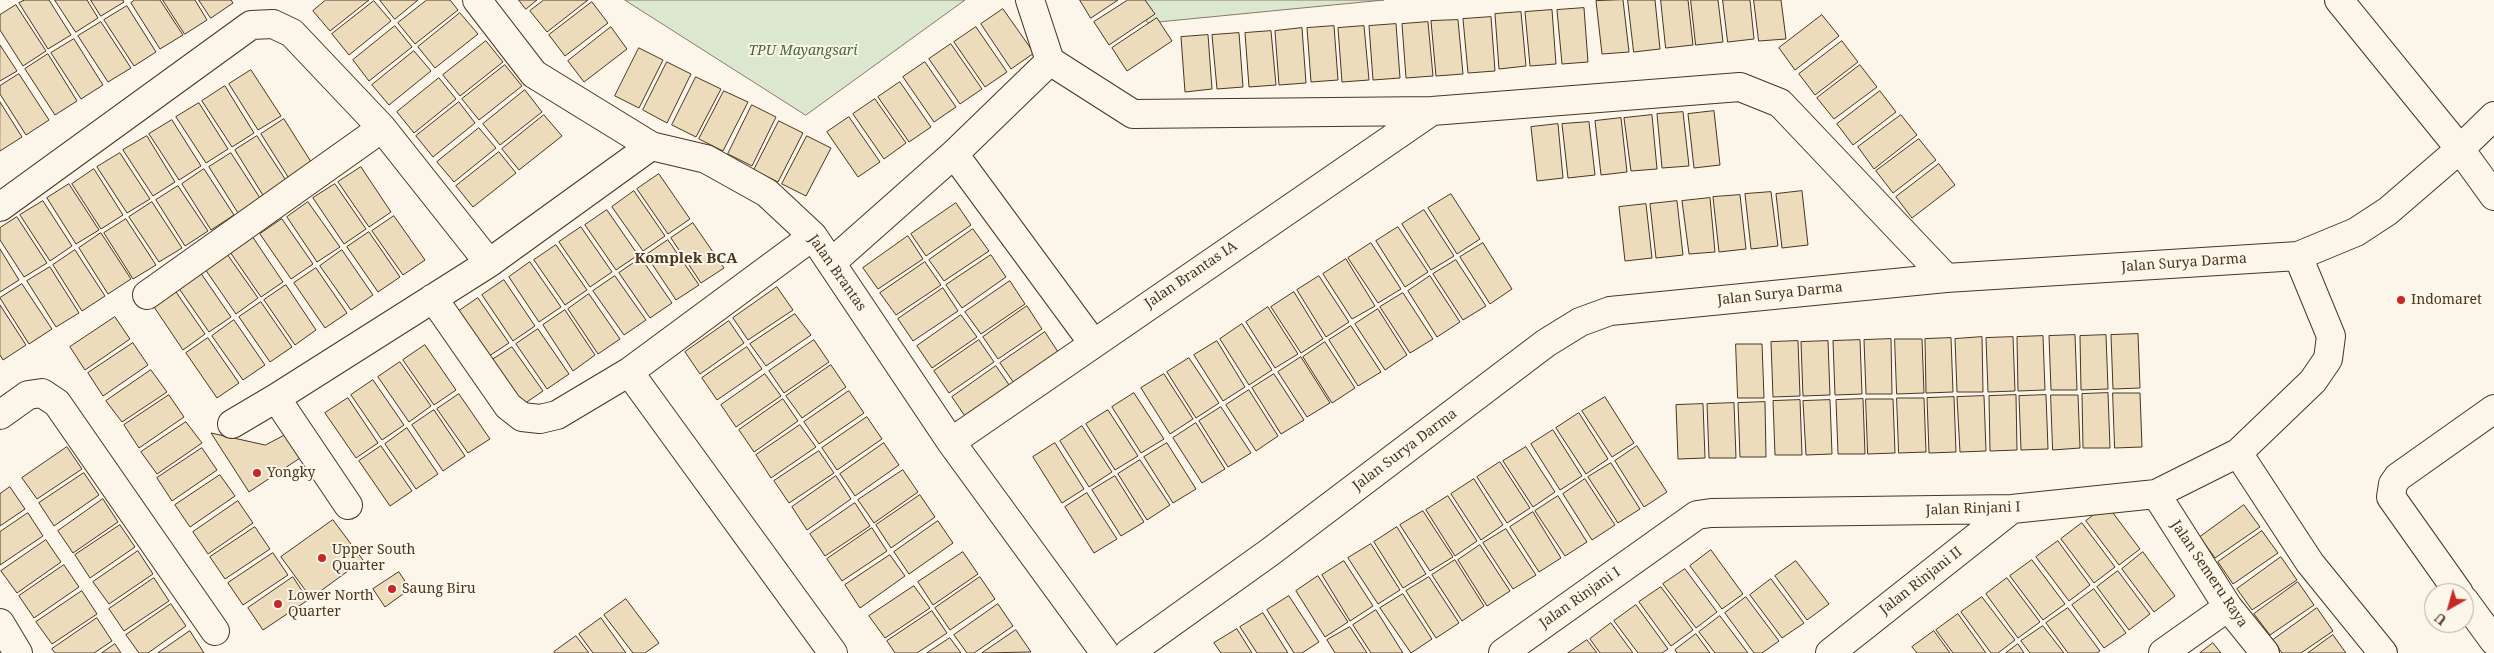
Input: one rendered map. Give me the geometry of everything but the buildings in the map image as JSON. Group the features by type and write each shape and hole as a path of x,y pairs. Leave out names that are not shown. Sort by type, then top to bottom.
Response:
{"street":[{"name":"Jalan Brantas","path":"477,0 534,74 651,146 706,159 767,193 813,236 952,442 1105,653"},
{"path":"1030,0 1050,61 1133,114 1432,111 1740,87 1780,103 1946,278"},
{"path":"2339,0 2460,149 2494,196"},
{"path":"0,207 251,25 273,24 292,33 382,128 489,263"},
{"path":"831,263 954,154 1050,61"},
{"name":"Jalan Brantas IA","path":"952,442 1432,111"},
{"name":"Jalan Surya Darma","path":"1129,653 1270,552 1546,343 1580,322 1610,311 1946,278 2298,256 2364,227 2388,211 2460,149 2494,116"},
{"path":"147,295 382,128"},
{"path":"232,424 489,263 651,146"},
{"path":"954,154 1093,343"},
{"path":"433,298 508,406 522,417 540,419 557,415 629,372 813,236"},
{"name":"Jalan Rinjani I","path":"1502,653 1698,515 2012,509 2156,494 2238,453 2313,381 2328,359 2331,336 2298,256"},
{"path":"629,372 833,653"},
{"path":"0,415 28,395 42,393 57,403 215,631"},
{"path":"276,398 348,504"},
{"path":"2452,583 2391,497 2391,490 2398,477 2494,409"},
{"path":"2238,453 2310,563 2382,653"},
{"name":"Jalan Semeru Raya","path":"2156,494 2228,607 2265,653"},
{"name":"Jalan Rinjani II","path":"1830,653 2012,509"},
{"path":"2163,653 2228,607"},
{"path":"2474,613 2494,640"},
{"path":"0,622 18,653"}],"green space":[{"name":"TPU Mayangsari","path":"625,0 965,0 806,115"},
{"path":"1133,0 1384,0 1148,23"}],"place":[{"name":"Indomaret","path":"2401,300"},
{"name":"Yongky","path":"257,473"},
{"name":"Upper South Quarter","path":"322,558"},
{"name":"Saung Biru","path":"392,589"},
{"name":"Lower North Quarter","path":"278,604"}],"district":[{"name":"Komplek BCA","path":"686,259"}]}
